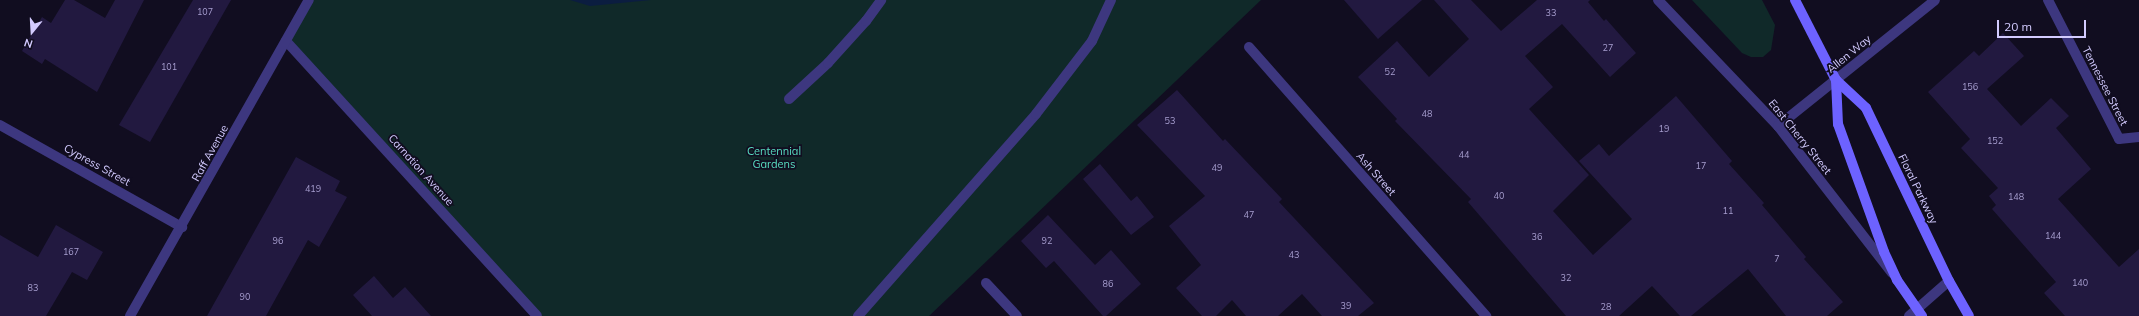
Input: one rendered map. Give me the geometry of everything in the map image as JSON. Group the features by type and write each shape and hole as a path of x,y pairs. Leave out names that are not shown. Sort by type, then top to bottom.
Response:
{"street":[{"name":"Raff Avenue","path":"130,316 182,227 309,0"},
{"path":"789,99 828,63 866,21 881,0"},
{"path":"858,316 1036,114 1092,40 1111,0"},
{"name":"East Cherry Street","path":"1658,0 1778,126 1897,280"},
{"name":"Floral Parkway","path":"1795,0 1836,80 1866,108 1949,281 1969,316"},
{"name":"Allen Way","path":"1778,126 1935,0"},
{"name":"Tennessee Street","path":"2048,0 2119,139 2139,137"},
{"name":"Carnation Avenue","path":"286,41 537,316"},
{"name":"Ash Street","path":"1249,47 1486,316"},
{"name":"Floral Parkway","path":"1836,80 1838,124 1897,280 1920,312"},
{"name":"Cypress Street","path":"0,124 182,227"},
{"path":"1909,316 1920,312 1949,281"},
{"path":"986,283 1017,316"}],"green space":[{"name":"Centennial Gardens","path":"310,0 1261,0 929,316 536,316 286,41"},
{"path":"1692,0 1762,0 1775,25 1771,50 1763,57 1751,57 1742,53"}],"water":[{"path":"570,0 651,0 590,6"}],"building":[{"path":"65,0 74,0 105,18 115,0 144,0 97,92 45,59 42,64 22,51 42,17 51,23"},
{"path":"193,0 231,0 150,142 119,125"},
{"path":"1344,0 1422,0 1378,39"},
{"path":"1434,0 1471,0 1501,31 1537,0 1590,0 1588,2 1604,21 1606,19 1636,53 1610,77 1562,24 1525,56 1553,87 1529,109 1589,175 1553,211 1593,255 1632,219 1579,161 1599,144 1609,156 1676,96 1732,161 1729,164 1764,203 1762,205 1806,257 1804,259 1843,302 1827,316 1786,316 1748,269 1691,316 1680,316 1652,286 1619,316 1566,316 1468,202 1471,199 1395,121 1397,119 1358,77 1397,41 1429,77 1469,39"},
{"path":"2003,33 2024,56 1987,89 2021,126 2051,98 2069,116 2056,128 2091,169 2058,199 2119,267 2139,249 2139,316 2065,316 2044,293 2056,282 1992,209 1996,205 1989,196 1998,188 1961,148 1970,139 1928,92 1974,51 1979,56"},
{"path":"1177,90 1223,141 1225,139 1282,199 1279,202 1374,303 1358,316 1322,316 1302,294 1278,316 1246,316 1232,300 1216,316 1202,316 1176,288 1201,265 1169,226 1205,196 1137,125"},
{"path":"296,157 340,181 335,191 347,197 319,247 308,240 266,316 207,316"},
{"path":"1100,164 1131,201 1137,196 1154,217 1131,235 1083,179"},
{"path":"1048,215 1095,265 1111,250 1141,284 1106,316 1103,316 1054,261 1046,268 1021,241"},
{"path":"56,225 103,252 87,280 72,272 46,316 0,316 0,235 38,257"},
{"path":"374,276 393,298 405,287 431,316 372,316 353,295"}]}
